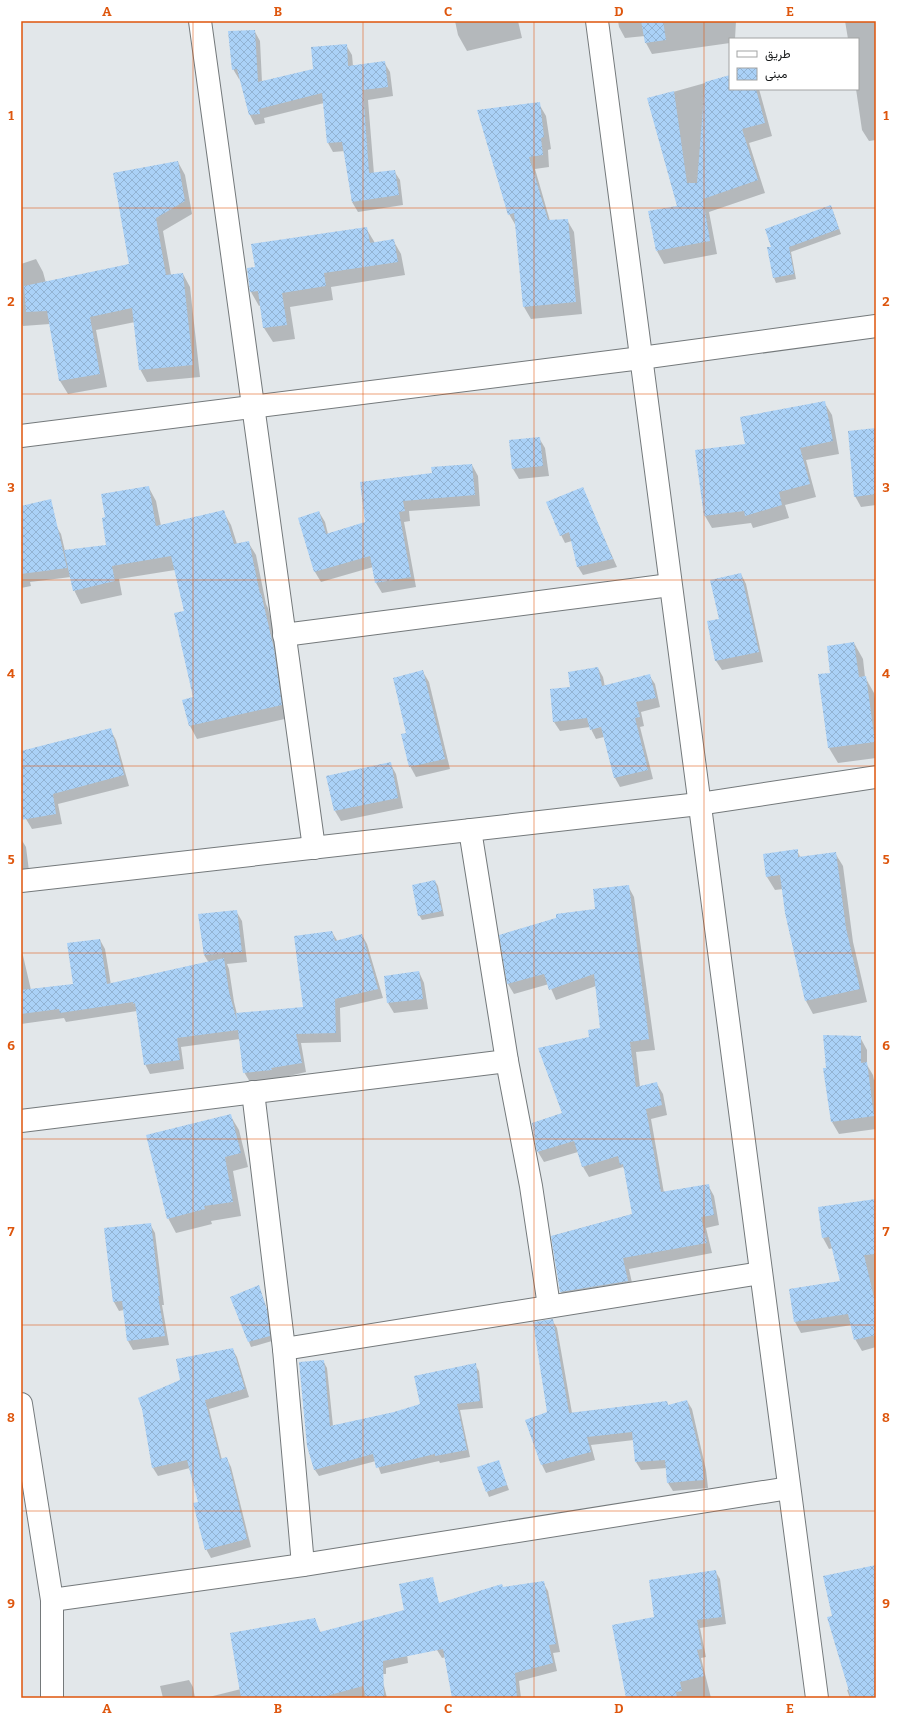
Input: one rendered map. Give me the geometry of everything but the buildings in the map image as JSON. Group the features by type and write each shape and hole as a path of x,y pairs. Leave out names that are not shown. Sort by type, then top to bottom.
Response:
{"street":[{"path":"200,21 314,848"},
{"path":"596,21 817,1698"},
{"path":"21,436 641,358 876,326"},
{"path":"284,635 670,585"},
{"path":"21,881 699,804 876,777"},
{"path":"470,830 507,1061 530,1186 549,1306"},
{"path":"21,1121 507,1061"},
{"path":"253,1092 284,1349 303,1565"},
{"path":"284,1349 761,1272"},
{"path":"21,1404 52,1600 52,1698"},
{"path":"52,1600 303,1565 789,1488"}]}
